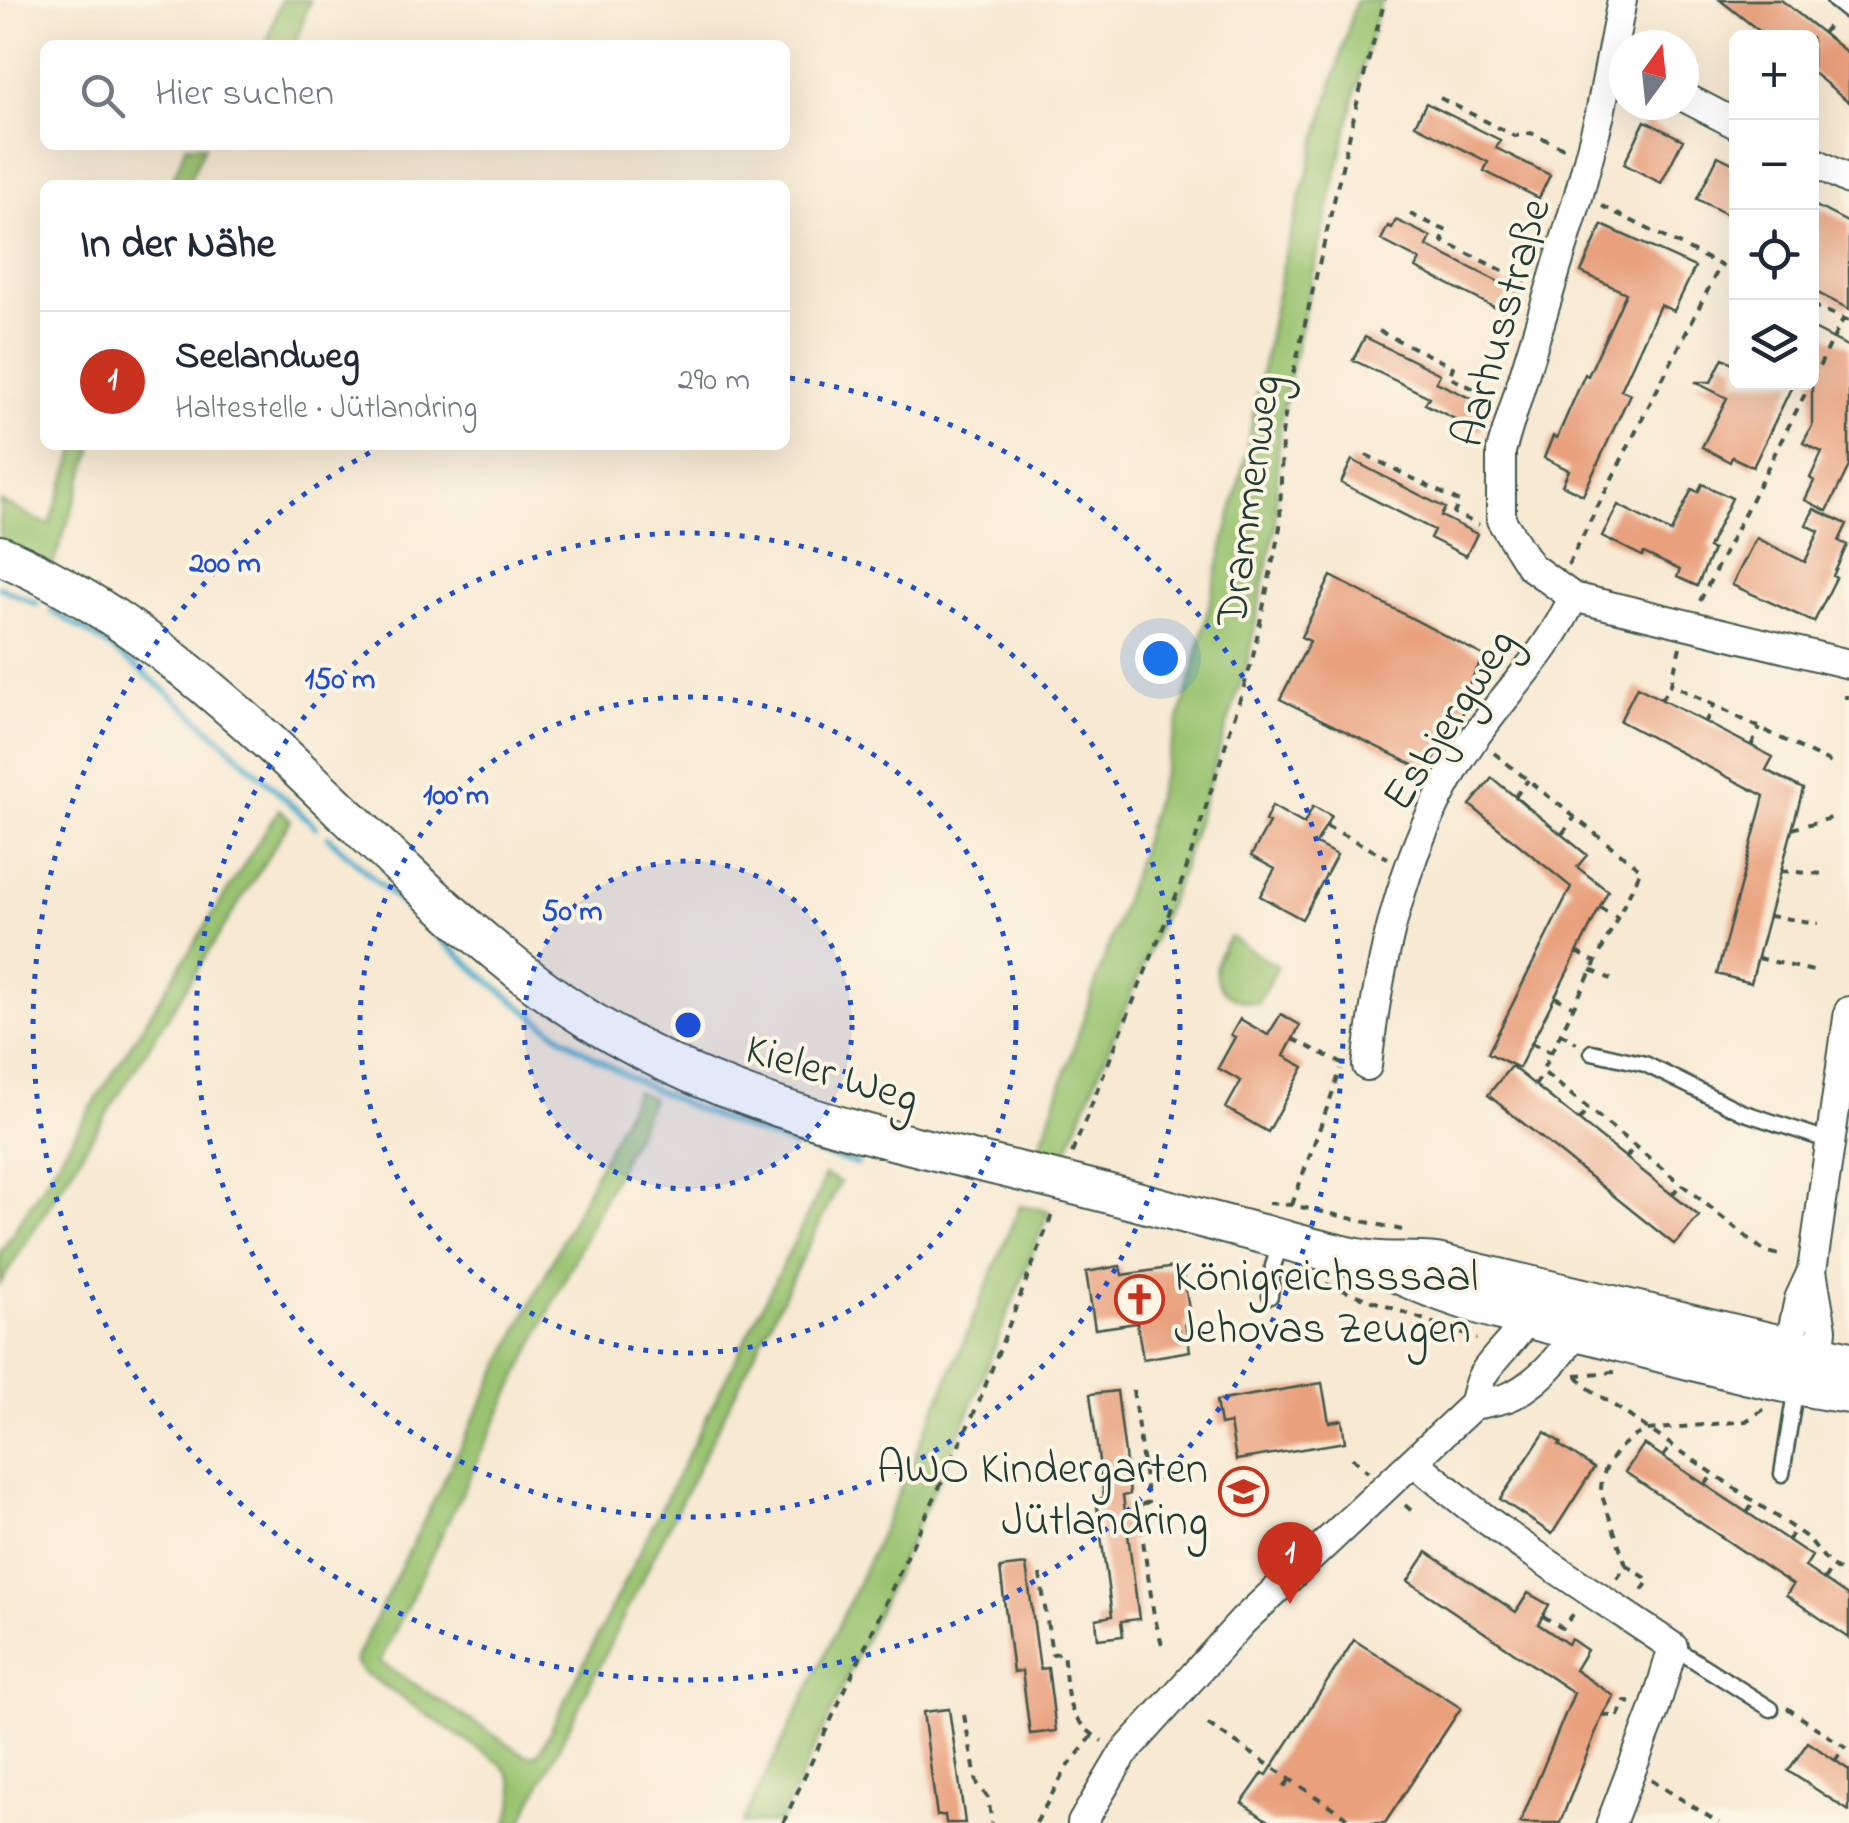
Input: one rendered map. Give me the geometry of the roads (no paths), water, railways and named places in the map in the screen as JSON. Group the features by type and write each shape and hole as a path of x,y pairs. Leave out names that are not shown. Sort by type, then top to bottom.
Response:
{"street":[{"name":"Aarhusstraße","path":"1620,30 1622,0"},
{"name":"Aarhusstraße","path":"1565,591 1530,566 1501,520 1501,451 1609,94"},
{"path":"1699,106 1729,120"},
{"path":"1819,165 1849,180"},
{"name":"Kieler Weg","path":"0,555 95,603 170,656 507,960 572,1009 667,1064 755,1102 847,1130 1371,1260 1423,1287 1532,1303 1808,1378"},
{"path":"1565,591 1849,664"},
{"name":"Esbjergweg","path":"1355,1065 1415,844 1474,738 1562,624 1565,591"},
{"path":"1808,1378 1822,1317 1812,1271 1840,1144 1836,1117 1849,1010"},
{"path":"1082,1823 1122,1754 1243,1622 1473,1405 1482,1375 1506,1350 1532,1303"},
{"path":"1473,1405 1512,1396 1551,1366 1580,1315"},
{"path":"1415,1462 1500,1529 1592,1592 1634,1607 1673,1647 1654,1711 1611,1823"}],"lane":[{"path":"1834,0 1849,12"},
{"path":"1592,1052 1645,1064 1742,1112 1840,1144"},
{"path":"1270,1296 1273,1266 1282,1239"},
{"path":"1782,1474 1808,1378"},
{"path":"1673,1647 1771,1710"}],"waterway":[{"path":"0,587 37,604"},
{"path":"51,611 156,682 316,827"},
{"path":"328,837 490,981 582,1050 696,1109 857,1164"}],"place":[{"name":"Königreichsssaal Jehovas Zeugen","path":"1139,1300"},
{"name":"AWO Kindergarten Jütlandring","path":"1243,1492"},
{"name":"Seelandweg","path":"1290,1604"}]}
